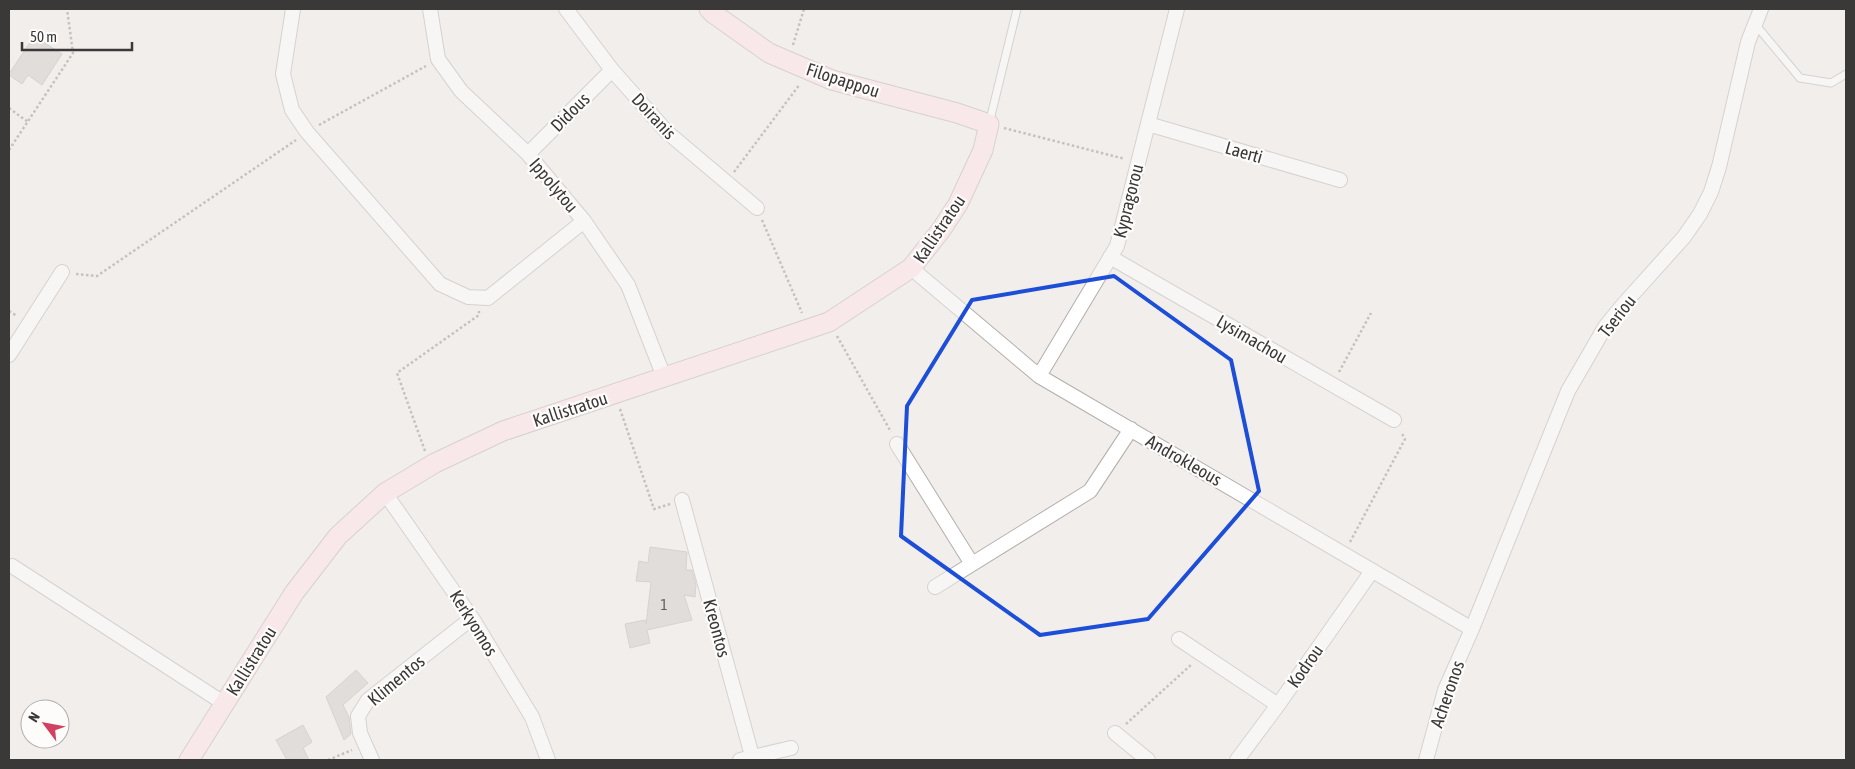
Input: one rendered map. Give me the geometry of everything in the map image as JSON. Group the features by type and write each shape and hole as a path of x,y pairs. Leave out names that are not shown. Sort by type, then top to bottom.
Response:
{"street":[{"path":"292,9 283,74 292,110 307,132 440,284 468,297 488,298 584,221"},
{"name":"Ippolytou","path":"430,9 438,59 461,91 528,154 584,221 628,285 664,377"},
{"name":"Doiranis","path":"566,9 612,70 667,132 757,208"},
{"name":"Filopappou","path":"709,9 770,53 832,80 957,113 989,124"},
{"name":"Kypragorou","path":"1039,376 1117,246 1177,9"},
{"name":"Tseriou","path":"1472,630 1568,391 1605,327 1684,237 1708,199 1719,167 1748,42 1761,9"},
{"name":"Didous","path":"528,154 612,70"},
{"name":"Kallistratou","path":"189,760 294,593 338,536 385,493 430,466 503,431 829,322 911,268 941,230 958,204 983,150 989,124"},
{"name":"Laerti","path":"1148,124 1340,180"},
{"name":"Lysimachou","path":"1110,257 1394,420"},
{"name":"Androkleous","path":"911,268 1039,376 1472,630"},
{"path":"9,355 62,272"},
{"path":"935,587 1090,491 1131,430"},
{"path":"897,444 972,564"},
{"name":"Kerkyomos","path":"385,493 472,618 532,717 548,760"},
{"name":"Kreontos","path":"682,500 746,758"},
{"path":"12,566 225,704"},
{"name":"Kodrou","path":"1237,760 1372,571"},
{"name":"Klimentos","path":"372,760 360,733 358,716 368,700 472,618"},
{"name":"Acheronos","path":"1426,760 1445,690 1472,630"},
{"path":"1178,639 1278,705"},
{"path":"1116,733 1148,760"},
{"path":"746,758 791,748"}],"lane":[{"path":"989,124 1017,9"},
{"path":"1754,23 1800,78 1831,83 1846,74"}],"path":[{"path":"9,150 73,53 67,9"},
{"path":"789,61 804,9"},
{"path":"62,272 97,276 307,132 438,59"},
{"path":"726,183 810,70"},
{"path":"9,108 28,122"},
{"path":"989,124 1138,162"},
{"path":"757,208 809,329"},
{"path":"430,466 397,372 479,315 479,298"},
{"path":"1332,384 1371,313"},
{"path":"829,322 897,444"},
{"path":"615,394 654,509 682,500"},
{"path":"1344,554 1405,439 1394,420"},
{"path":"1116,733 1203,655"},
{"path":"328,760 365,745"}],"highlighted area":[{"path":"1114,276 1231,360 1259,491 1148,619 1040,635 901,536 907,406 972,300"}],"building":[{"path":"34,36 62,54 42,85 28,75 22,84 9,75"},
{"path":"650,547 687,552 686,570 692,570 696,585 695,597 684,595 692,620 647,630 650,643 630,648 625,624 645,620 646,624 651,582 636,581 639,561 648,563"},
{"path":"356,670 368,683 343,705 349,717 351,734 344,740 326,697"},
{"path":"303,725 312,742 303,748 309,760 287,760 276,740"}]}
